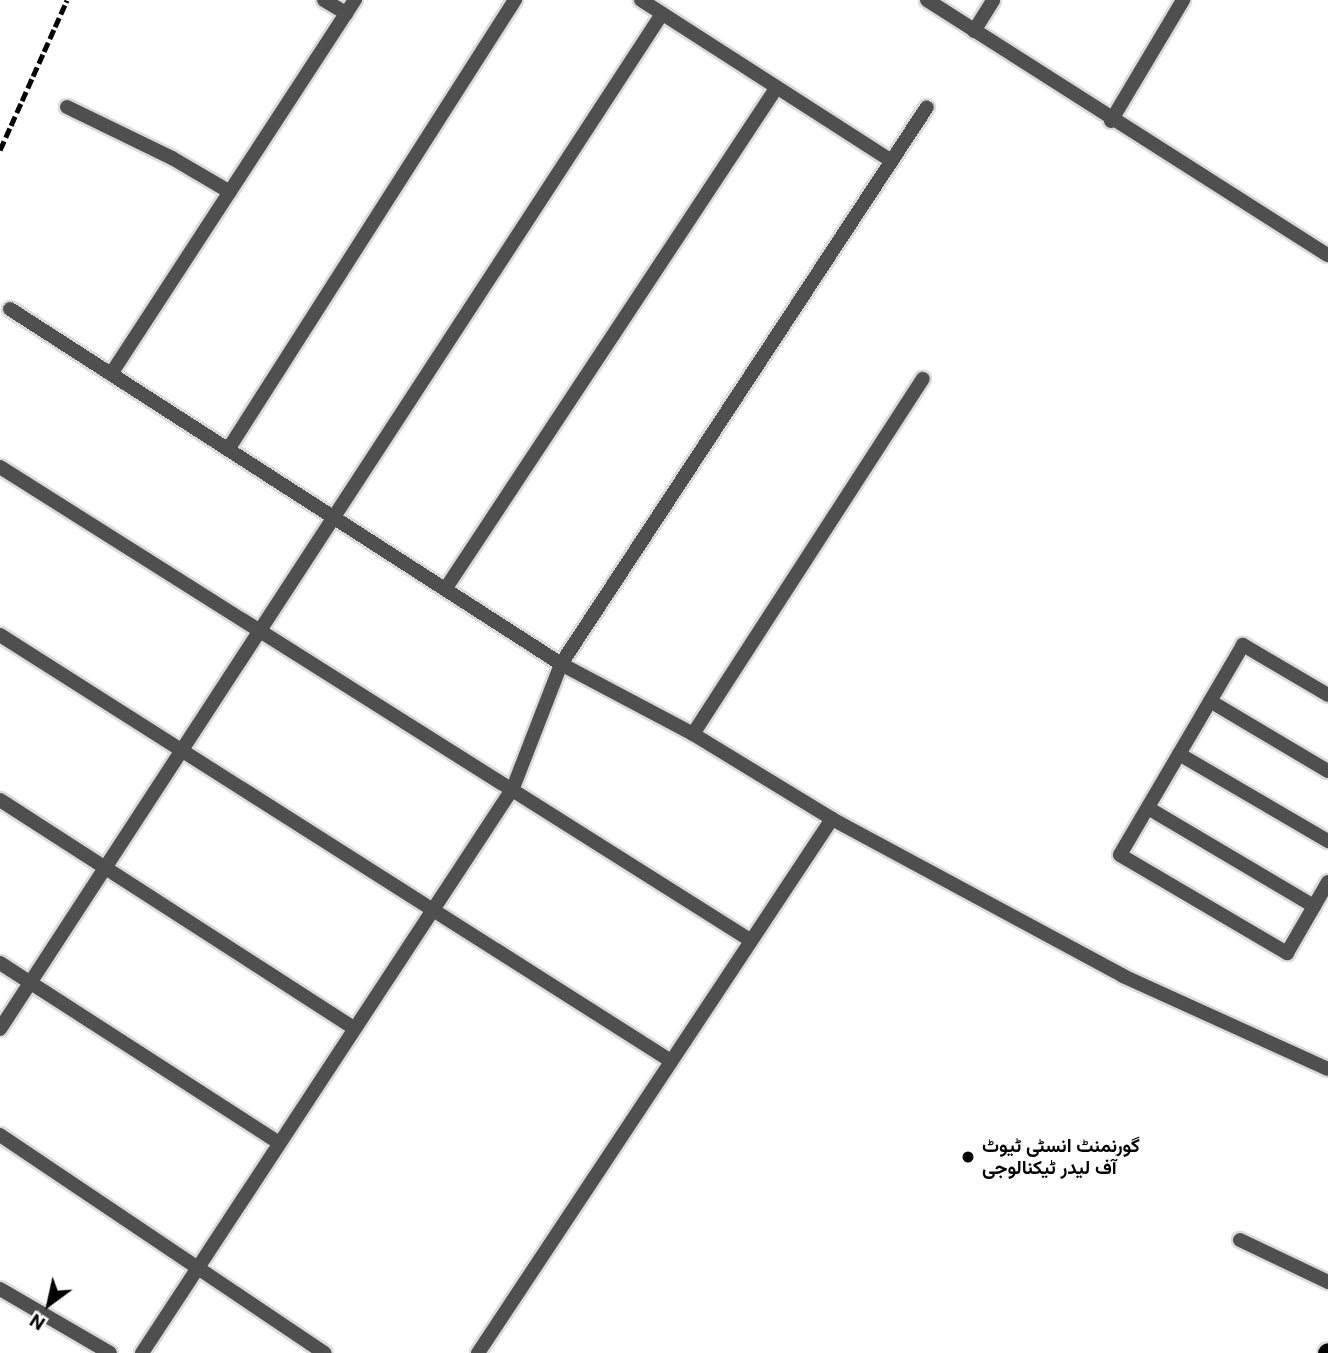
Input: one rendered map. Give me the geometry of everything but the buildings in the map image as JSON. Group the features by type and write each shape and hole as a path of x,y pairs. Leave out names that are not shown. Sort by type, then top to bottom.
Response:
{"street":[{"path":"324,0 346,13"},
{"path":"111,374 355,0"},
{"path":"229,448 515,0"},
{"path":"641,0 892,161"},
{"path":"927,0 1111,121 1328,255"},
{"path":"974,31 993,0"},
{"path":"1111,121 1184,0"},
{"path":"0,1029 662,14"},
{"path":"446,588 777,88"},
{"path":"67,107 161,152 230,192"},
{"path":"142,1353 513,788 561,664 927,107"},
{"path":"10,309 334,514 561,664 693,734 832,819 1123,976 1328,1069"},
{"path":"693,734 923,379"},
{"path":"0,467 513,788 750,940"},
{"path":"0,635 434,908 670,1061"},
{"path":"1328,695 1243,645 1120,855 1287,953 1328,882"},
{"path":"1210,701 1328,771"},
{"path":"1180,754 1328,841"},
{"path":"0,800 354,1028"},
{"path":"1148,808 1314,906"},
{"path":"478,1353 832,819"},
{"path":"0,963 279,1143"},
{"path":"0,1135 325,1353"},
{"path":"1240,1240 1328,1282"},
{"path":"0,1289 110,1353"}],"railway":[{"path":"0,150 67,0"}],"place":[{"name":"گورنمنٹ انسٹی ٹیوٹ آف لیدر ٹیکنالوجی","path":"968,1157"}]}
